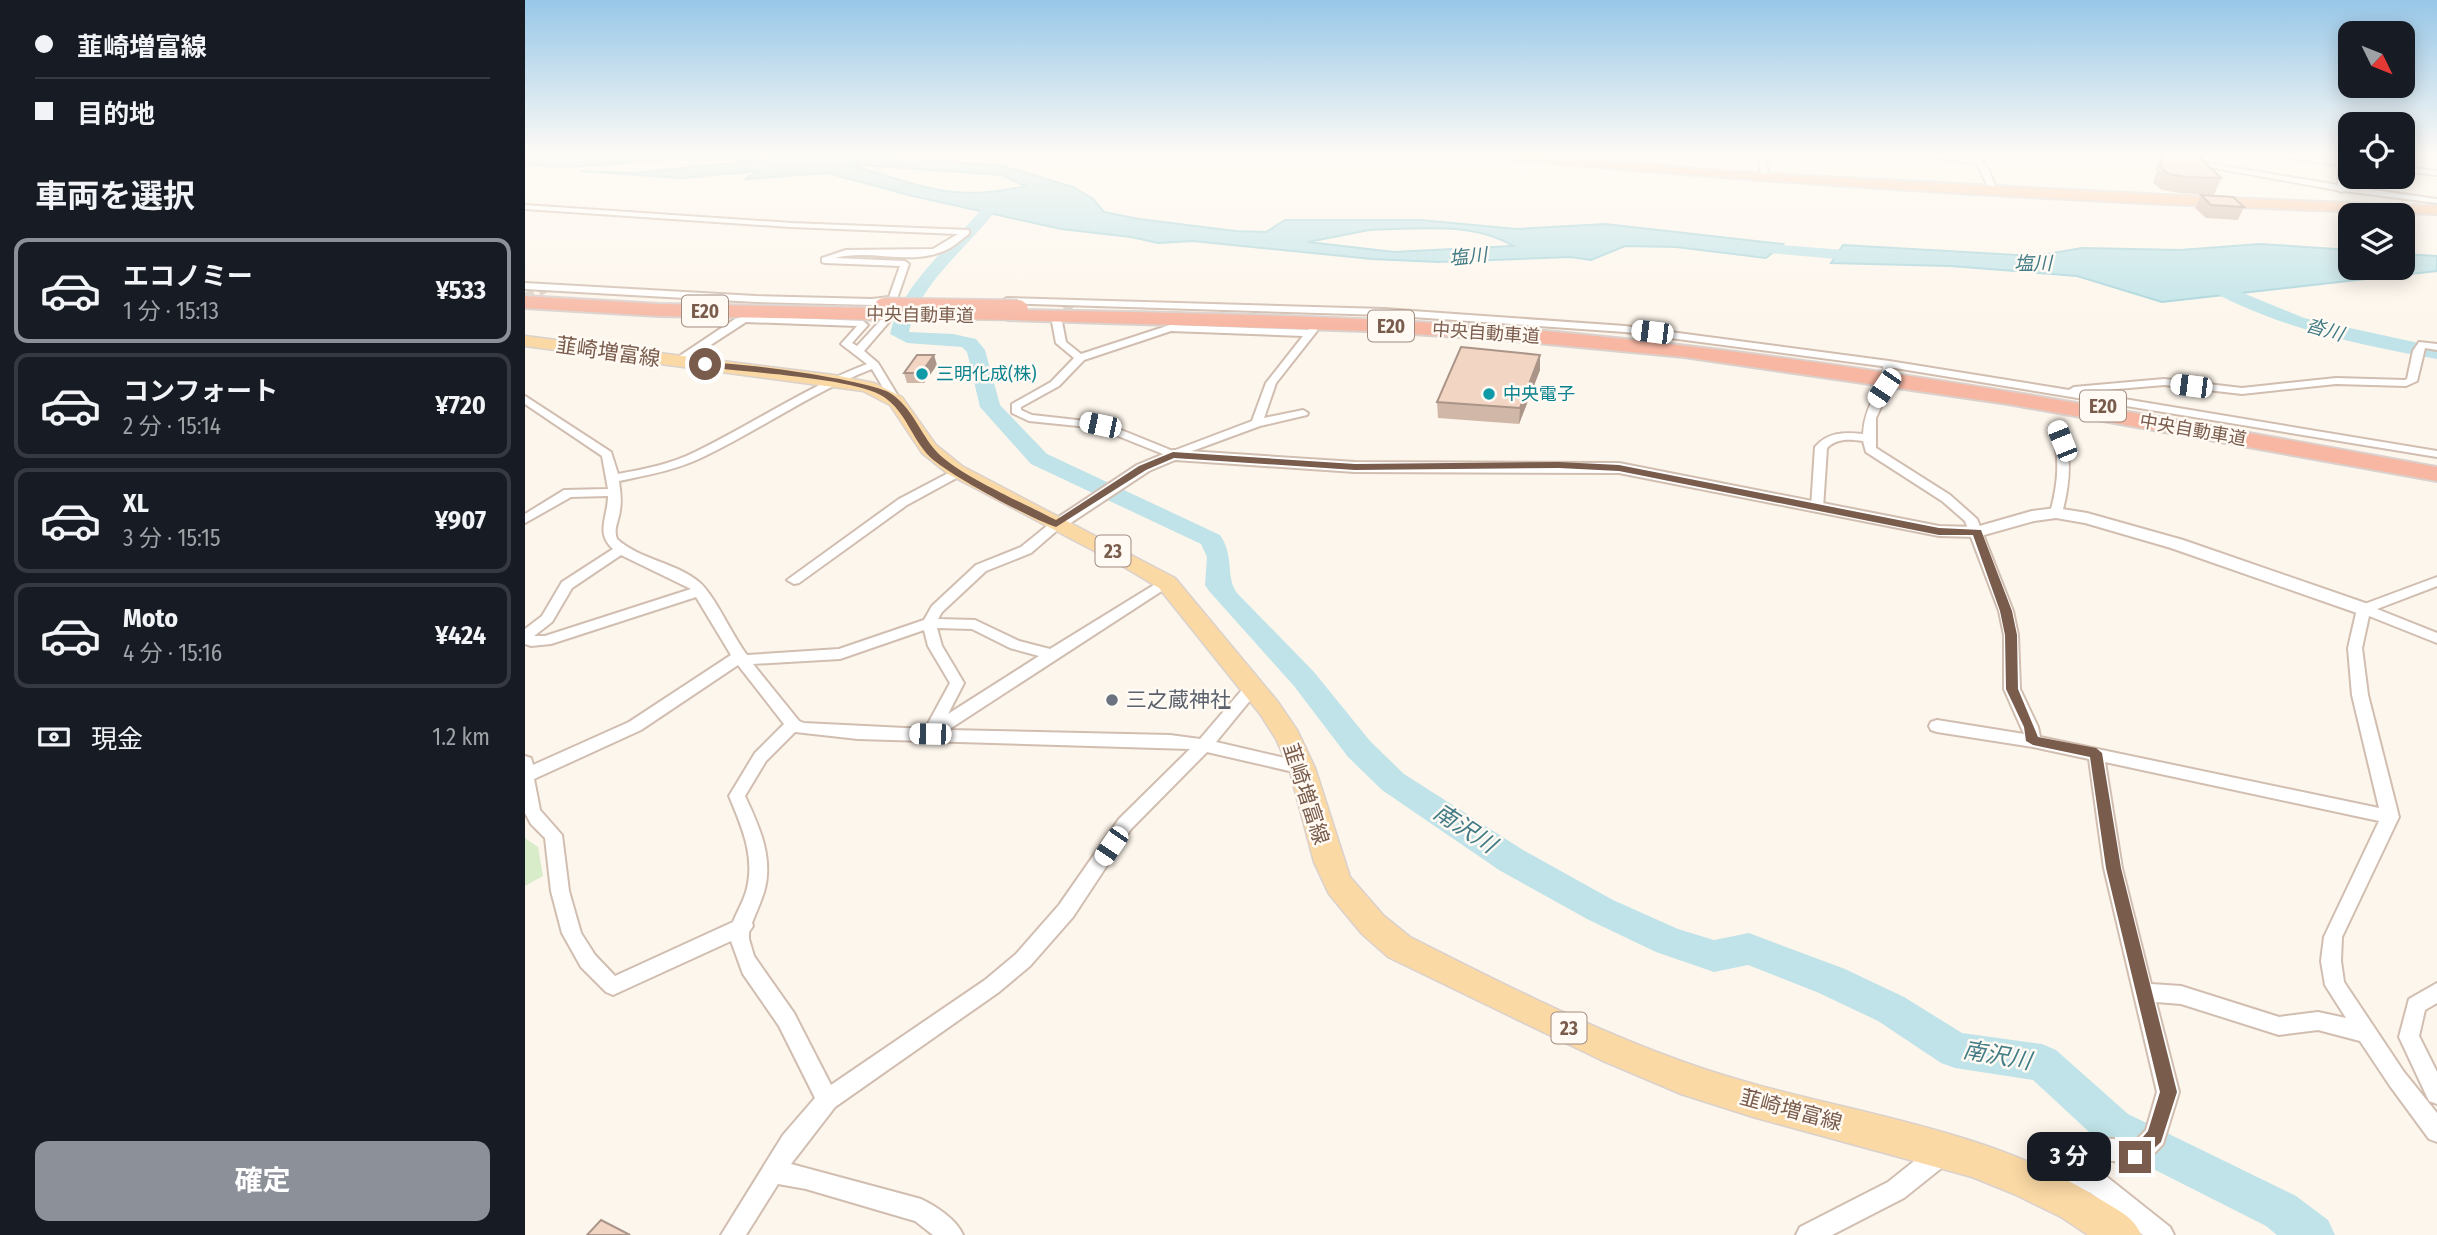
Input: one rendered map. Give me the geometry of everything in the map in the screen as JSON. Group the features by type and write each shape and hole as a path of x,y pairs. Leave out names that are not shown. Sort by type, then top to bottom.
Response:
{"highway":[{"name":"中央自動車道","path":"525,296 887,307 1459,330 1672,350 1983,393 2437,474"},
{"name":"中央自動車道","path":"525,302 672,310 887,307"},
{"name":"中央自動車道","path":"1016,313 1332,317 1463,324 1661,342 1983,386 2437,466"}],"main road":[{"name":"韮崎増富線","path":"525,341 834,380 868,387 896,401 929,449 958,472 1127,559 1167,583 1288,737 1302,768 1328,862 1339,885 1360,911 1399,947 1631,1057 1697,1084 1795,1113 2044,1173 2122,1235"}],"street":[{"path":"593,212 791,225 966,232 930,253 835,255 825,260 905,264 887,307 884,322 858,351"},
{"path":"525,286 756,299 872,302 887,307"},
{"path":"978,301 1384,312 1678,335 2437,454"},
{"path":"679,361 738,321 746,319 860,323 863,325 846,344 873,365 896,401"},
{"path":"1057,322 1061,343 1080,358"},
{"path":"1257,423 1260,404 1274,375 1313,331 1170,328 1080,358 1055,384 1016,406 1016,411 1029,418 1100,425 1173,455 1355,467 1559,465 1619,468 1939,531 1977,532 2032,516 2056,513 2098,521 2177,544 2364,609 2437,638"},
{"path":"2055,392 2164,383 2242,391 2336,381 2406,383 2412,381 2419,348 2437,347"},
{"path":"611,479 658,470 698,455 834,380 873,365"},
{"path":"1888,366 1884,388 1873,405 1867,430 1870,450 1946,498 1971,519 2006,611 2011,635 2012,689 2030,727 2033,741"},
{"path":"525,399 607,454 616,492 607,533 611,542 637,559 688,578 700,591 741,658 793,725 802,729 858,733 1205,745 1302,768"},
{"path":"930,734 957,683 935,646 929,623 937,609 981,568 1025,550 1056,524 1143,468 1257,423 1303,413"},
{"path":"2056,513 2064,490 2063,450 2057,428"},
{"path":"1817,508 1821,447 1824,442 1840,436 1868,438"},
{"path":"794,580 903,502 958,472"},
{"path":"525,520 568,493 616,492"},
{"path":"621,549 567,585 547,618 525,636 531,641 546,641 700,591"},
{"path":"2364,609 2437,581"},
{"path":"930,734 1167,583"},
{"path":"2364,609 2355,649 2360,695 2390,817 2333,937 2331,961 2335,985 2397,1079 2437,1131"},
{"path":"744,926 613,986 592,966 575,942 557,873 553,835 534,821 528,808 525,771 635,726 741,658 840,654 929,623 975,625 1015,645 1052,654"},
{"path":"733,1235 772,1172 827,1100 992,986 1023,960 1066,911 1125,824 1205,745 1252,688"},
{"path":"793,725 771,741 755,761 737,796 754,833 759,853 756,890 743,917 744,926 739,936 746,961 781,1009 827,1100"},
{"path":"1937,726 2096,753 2390,817"},
{"path":"2096,753 2113,868 2168,1092 2155,1136 2135,1157 2114,1150 2061,1148 2044,1173 2099,1185 2162,1235"},
{"path":"2144,992 2181,995 2279,1026 2318,1021 2368,1033"},
{"path":"2437,992 2416,1005 2409,1037 2437,1094"},
{"path":"1808,1235 1896,1190 1947,1150"},
{"path":"772,1172 806,1178 921,1211 951,1235"}],"green space":[{"path":"525,838 538,847 543,876 525,886"}],"water":[{"path":"983,212 1104,212 1139,219 1235,231 1266,232 1285,220 1420,220 1517,229 1605,224 1783,244 1766,258 1676,247 1625,246 1591,260 1570,257 1438,262 1372,259 1193,241 1158,243 1061,229","holes":["1424,228 1480,233 1513,246 1394,252 1308,242 1369,230"]},
{"path":"2260,244 2338,249 2338,280 2357,280 2162,302 2077,276 1950,266 1831,263 1843,245 2036,256 2082,248 2180,250"},
{"path":"2415,255 2437,256 2437,271 2415,273"}],"building":[{"name":"中央電子","path":"1461,347 1540,355 1520,408 1437,402"},
{"path":"917,355 934,355 921,373 904,373"},
{"path":"601,1220 630,1235 587,1235"}],"waterway":[{"name":"南沢川","path":"987,212 910,304 899,334 907,338 953,339 969,343 976,350 990,407 1039,459 1211,540 1219,557 1218,585 1228,599 1304,679 1359,749 1393,782 1511,860 1601,910 1669,941 1714,956 1749,949 1832,981 1891,1009 1955,1050 2042,1063 2114,1128 2281,1211 2313,1235"},
{"name":"塩川","path":"1741,247 1870,257"},
{"name":"沓川","path":"2219,288 2270,313 2297,322 2352,337 2437,353"}],"tunnel":[{"path":"525,298 545,288"},
{"path":"1057,322 1071,302"}],"place":[{"name":"三明化成(株)","path":"922,374"},
{"name":"中央電子","path":"1489,394"},
{"name":"三之蔵神社","path":"1112,700"}],"route":[{"path":"705,364 853,383 887,395 896,401 909,417 933,455 986,488 1056,524 1143,468 1173,455 1355,467 1559,465 1619,468 1939,531 1977,532 2006,611 2011,635 2012,689 2016,704 2030,727 2033,741 2096,753 2113,868 2168,1092 2155,1136 2135,1157"}]}
